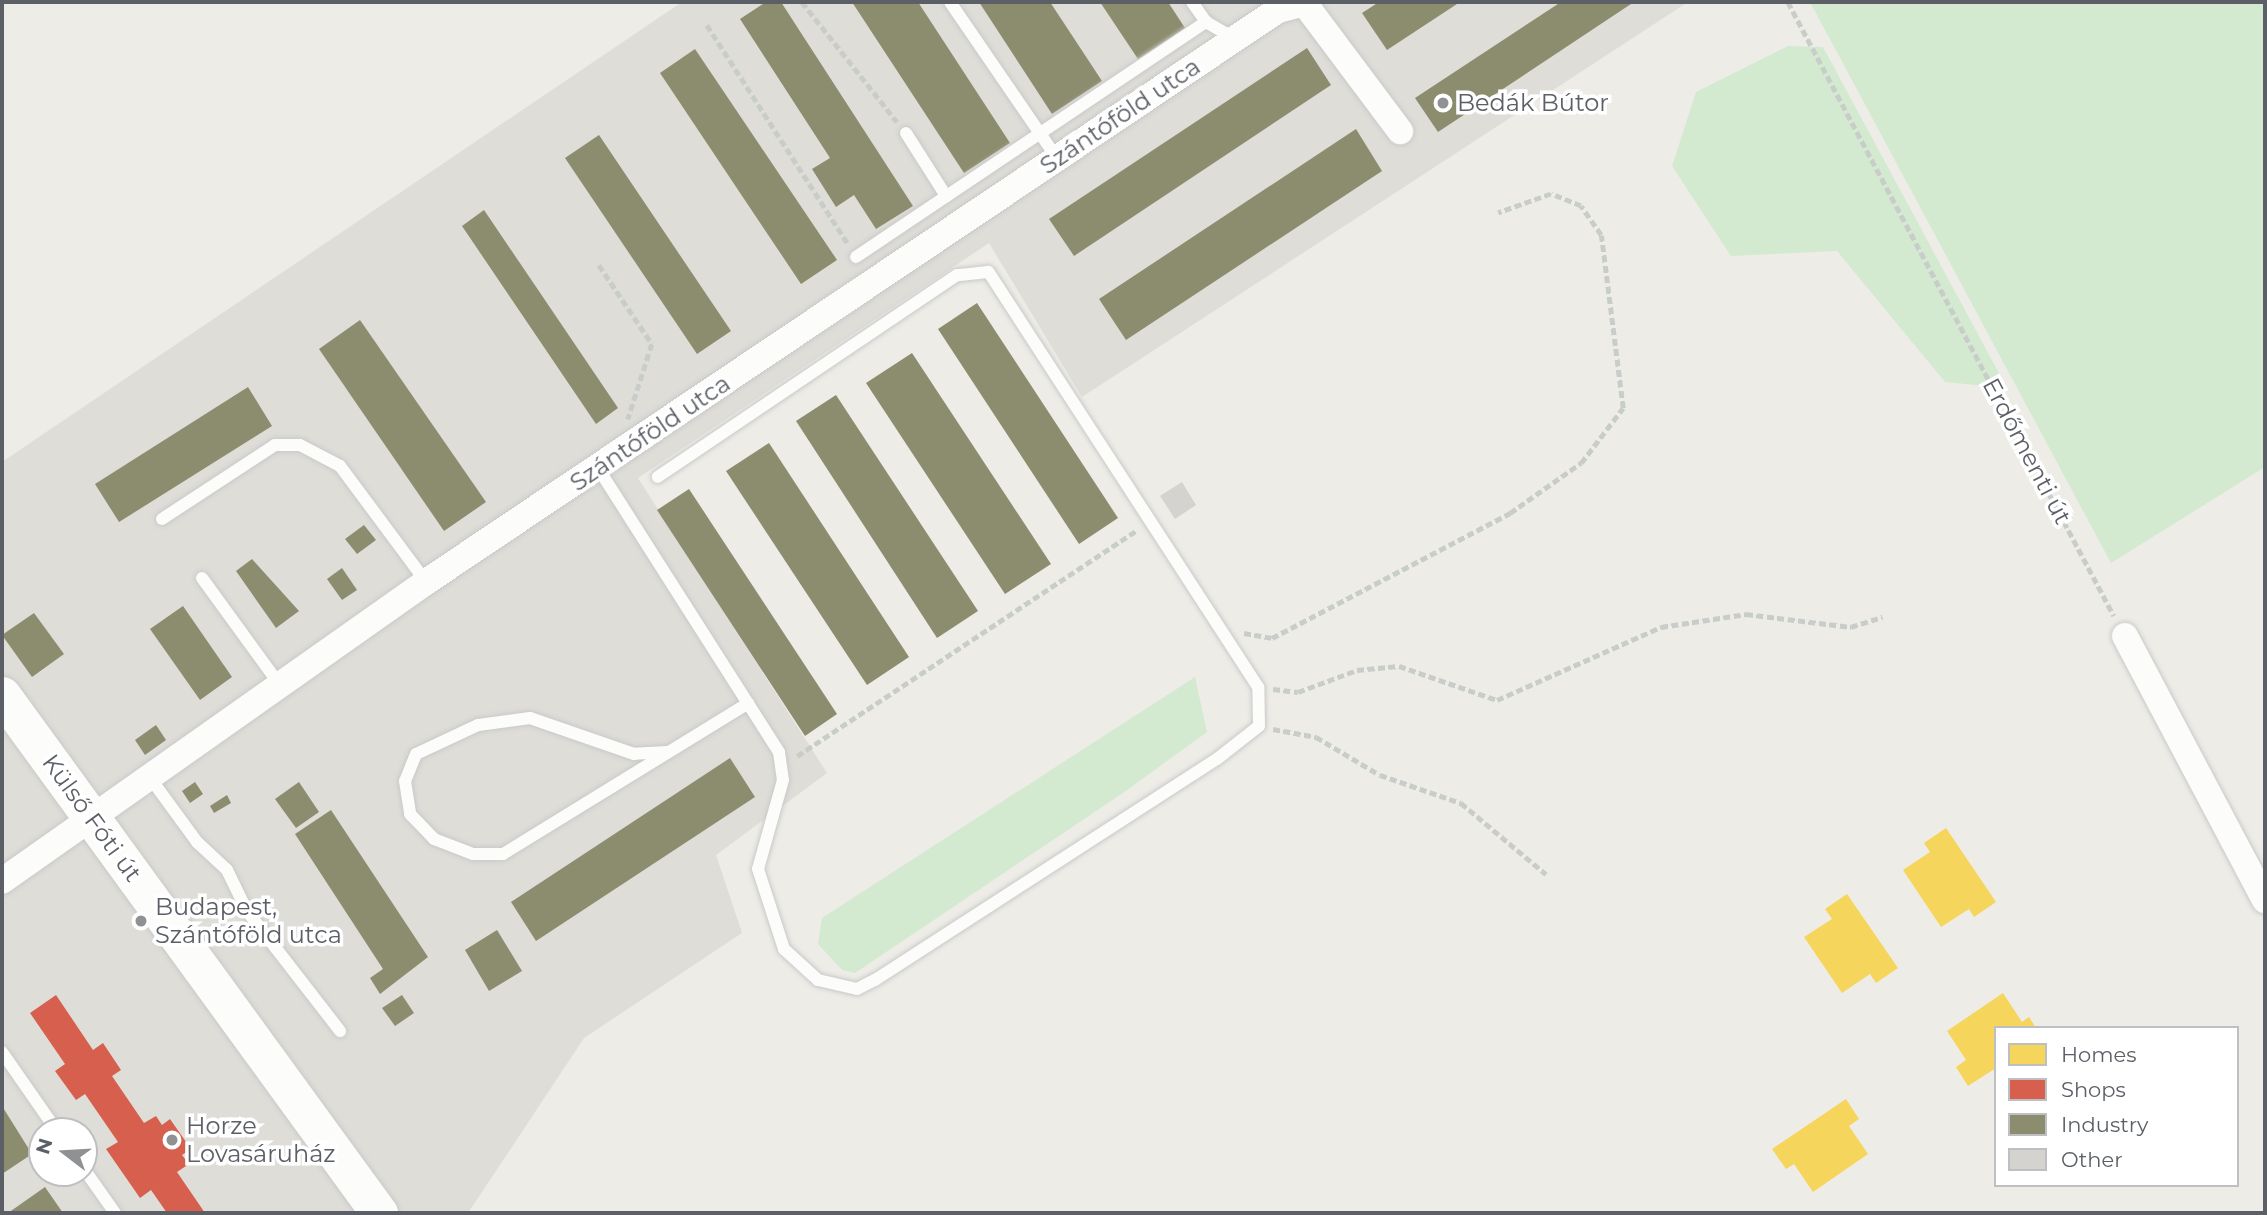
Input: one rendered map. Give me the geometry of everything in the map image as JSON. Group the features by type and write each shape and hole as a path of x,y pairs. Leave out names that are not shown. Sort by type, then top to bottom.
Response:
{"main road":[{"name":"Külső Fóti út","path":"2,695 379,1213"}],"street":[{"path":"1306,3 1400,131"},
{"name":"Szántóföld utca","path":"2,881 90,815 426,582 1235,39 1275,6 1306,3"},
{"path":"2124,636 2265,900"}],"lane":[{"path":"950,2 1057,158"},
{"path":"1192,2 1206,22 1235,39"},
{"path":"856,257 1206,22"},
{"path":"906,133 946,196"},
{"path":"598,468 779,752 783,780 758,869 784,949 818,980 857,989 1217,759 1259,726 1258,687 1148,522 988,272 957,275 658,477"},
{"path":"162,519 275,445 300,444 340,466 426,582"},
{"path":"202,578 279,684"},
{"path":"667,752 634,754 530,718 478,725 416,754 405,781 410,814 434,839 473,855 503,855 748,703"},
{"path":"148,775 197,842 226,870 247,911 340,1031"},
{"path":"2,1052 47,1117"},
{"path":"97,1187 115,1213"}],"path":[{"path":"802,2 906,133"},
{"name":"Erdőmenti út","path":"1788,2 2124,636"},
{"path":"707,25 856,257"},
{"path":"1220,629 1272,638 1510,513 1581,463 1623,408 1601,235 1581,206 1551,194 1498,213"},
{"path":"599,265 652,344 628,408 628,448"},
{"path":"779,752 802,757 1148,522"},
{"path":"1258,687 1298,692 1356,670 1399,666 1497,700 1661,627 1746,614 1851,627 1882,617"},
{"path":"1259,726 1316,737 1380,775 1461,803 1545,874"}],"shaded area":[{"path":"682,2 1688,2 1082,397 989,243 638,478 827,773 716,855 742,933 584,1038 468,1213 2,1213 2,462"}],"green space":[{"path":"1810,2 2265,2 2265,467 2111,563"},
{"path":"1788,46 1823,47 2007,388 1945,382 1837,251 1731,256 1672,166 1696,92"},
{"path":"1195,677 1207,732 1120,795 855,973 842,970 818,944 822,918"}],"building: Homes":[{"path":"1946,828 1996,902 1974,917 1969,909 1941,927 1903,870 1930,852 1924,843"},
{"path":"1847,894 1898,968 1876,983 1870,974 1842,993 1804,937 1832,919 1825,909"},
{"path":"2003,993 2022,1022 2029,1017 2035,1026 1994,1026 1994,1069 1968,1086 1956,1067 1966,1060 1947,1031"},
{"path":"1846,1099 1859,1119 1849,1126 1868,1154 1813,1192 1794,1164 1786,1169 1772,1149"}],"building: Shops":[{"path":"56,995 93,1050 103,1043 121,1070 112,1076 144,1123 156,1116 162,1125 170,1119 191,1149 182,1155 189,1164 177,1172 205,1213 167,1213 151,1190 140,1198 106,1149 118,1142 85,1094 76,1100 55,1071 65,1064 30,1013"}],"building: Industry":[{"path":"766,2 781,2 913,206 876,229 854,195 836,207 812,169 830,158 740,19"},
{"path":"852,2 918,2 1010,143 964,173"},
{"path":"979,2 1050,2 1102,81 1052,114"},
{"path":"1100,2 1168,2 1185,28 1138,59"},
{"path":"1379,2 1460,2 1387,50 1362,13"},
{"path":"1561,2 1634,2 1438,132 1415,98"},
{"path":"1307,48 1331,85 1074,256 1049,219"},
{"path":"695,49 837,260 801,284 660,73"},
{"path":"1356,129 1382,171 1126,340 1099,299"},
{"path":"599,135 731,331 697,354 565,158"},
{"path":"484,210 618,408 596,424 462,226"},
{"path":"977,303 1118,518 1079,544 938,329"},
{"path":"360,320 486,502 444,531 319,349"},
{"path":"912,353 1051,564 1005,594 866,383"},
{"path":"248,387 272,426 119,522 95,484"},
{"path":"836,395 978,611 937,638 796,421"},
{"path":"769,443 909,657 867,685 726,471"},
{"path":"689,489 837,714 805,736 657,510"},
{"path":"364,525 376,540 357,554 345,539"},
{"path":"252,559 299,611 276,628 236,571"},
{"path":"342,568 357,590 342,600 327,579"},
{"path":"183,606 232,677 200,700 150,629"},
{"path":"34,613 64,654 32,677 2,635"},
{"path":"156,725 166,740 145,755 135,740"},
{"path":"730,758 755,797 536,941 511,902"},
{"path":"195,782 203,794 190,803 182,791"},
{"path":"299,782 319,812 296,828 275,799"},
{"path":"227,795 231,803 214,813 210,806"},
{"path":"331,810 428,957 380,994 370,978 383,969 295,834"},
{"path":"497,930 522,971 489,991 465,950"},
{"path":"402,995 414,1013 395,1026 382,1008"},
{"path":"2,1106 28,1148 28,1157 2,1174"},
{"path":"45,1187 63,1213 8,1213"}],"building: Other":[{"path":"1182,482 1196,505 1175,519 1160,496"}],"place":[{"name":"Bedák Bútor","path":"1443,103"},
{"name":"Budapest, Szántóföld utca","path":"141,921"},
{"name":"Horze Lovasáruház","path":"172,1140"}]}
